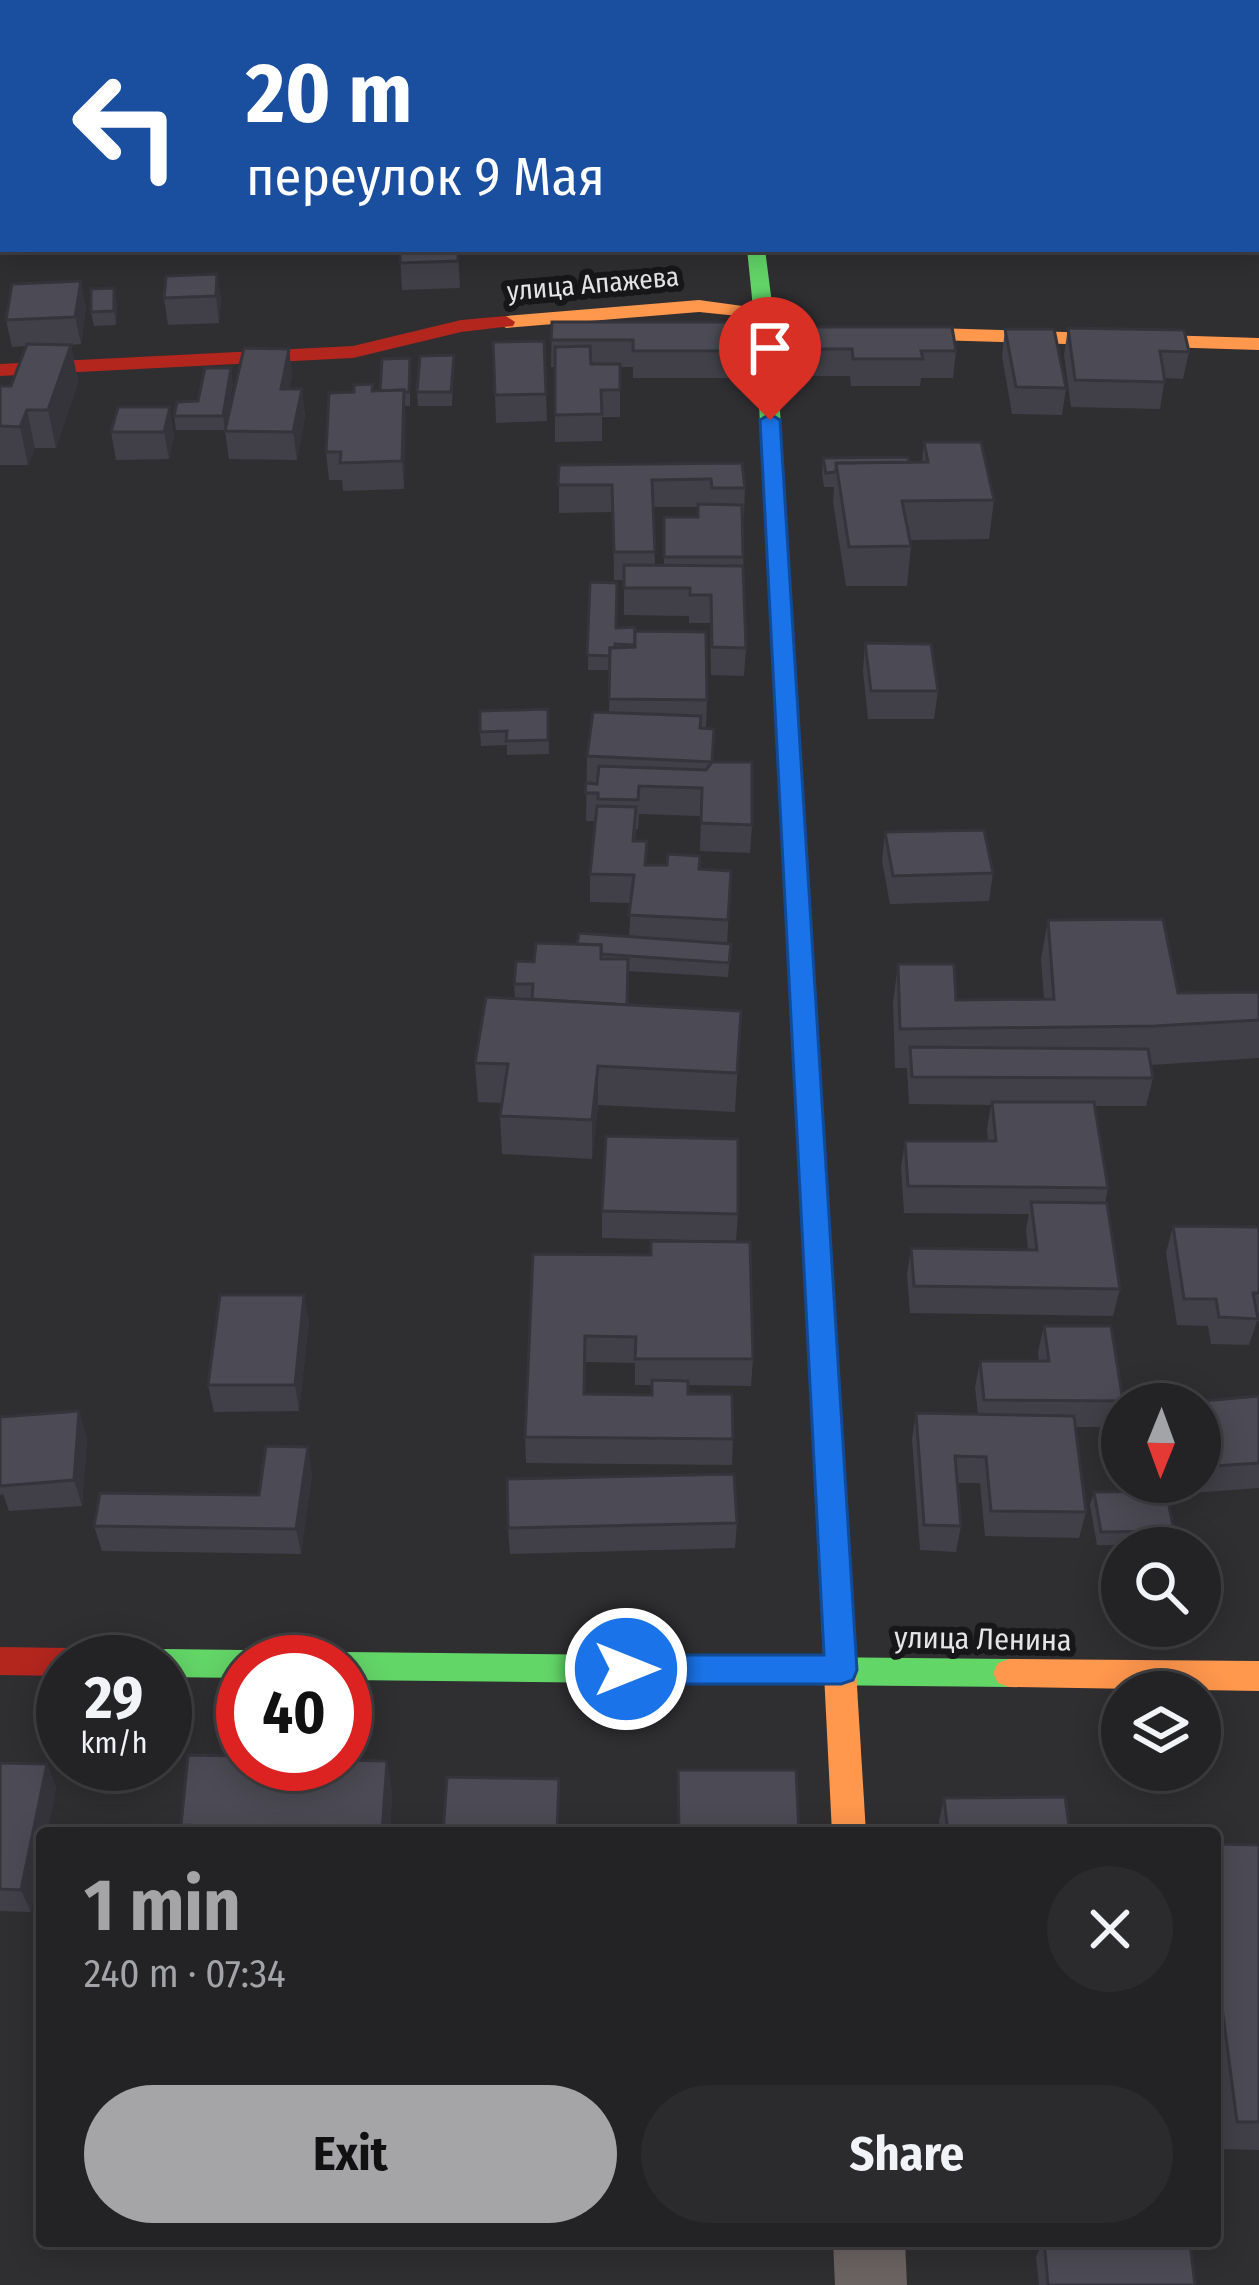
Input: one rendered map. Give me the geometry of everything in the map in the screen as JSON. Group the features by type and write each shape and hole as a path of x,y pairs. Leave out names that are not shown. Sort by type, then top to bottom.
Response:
{"street":[{"path":"756,252 765,327 849,1827"},
{"name":"улица Апажева","path":"0,370 353,352 461,326 665,307 743,311 765,327 801,336 920,333 1259,344"},
{"path":"0,1661 36,1662"},
{"name":"улица Ленина","path":"372,1666 1259,1676"},
{"path":"869,2247 871,2285"}],"building":[{"path":"400,252 458,252 458,261 400,263"},
{"path":"217,274 216,296 164,298 166,276"},
{"path":"81,281 75,317 6,320 12,284"},
{"path":"114,288 114,311 91,312 91,289"},
{"path":"552,322 747,322 749,351 633,351 633,340 551,340"},
{"path":"808,327 952,327 956,351 921,351 923,359 853,359 852,349 810,349"},
{"path":"1068,328 1184,330 1189,352 1160,351 1165,382 1075,380"},
{"path":"1005,329 1054,329 1066,388 1016,387"},
{"path":"544,341 546,394 495,395 493,342"},
{"path":"27,344 71,345 48,410 27,410 20,427 0,426 0,386 11,386"},
{"path":"590,346 591,364 620,364 620,390 601,390 602,414 555,415 555,347"},
{"path":"244,348 289,349 281,389 302,389 293,432 225,431"},
{"path":"454,355 451,392 417,392 420,356"},
{"path":"410,358 409,392 380,391 382,359"},
{"path":"205,368 231,368 223,416 174,416 177,402 198,401"},
{"path":"373,384 372,391 404,390 402,461 340,463 341,452 326,452 329,393 354,392 354,385"},
{"path":"118,407 170,407 164,432 111,432"},
{"path":"924,442 981,442 994,500 902,501 911,546 849,547 836,463 928,462"},
{"path":"908,457 909,462 836,463 836,472 826,473 823,458"},
{"path":"742,463 745,488 712,488 711,479 652,480 655,552 614,552 612,485 558,485 559,465"},
{"path":"698,504 742,505 743,557 664,557 664,517 698,517"},
{"path":"624,565 743,566 746,648 712,647 711,595 690,595 690,588 624,588"},
{"path":"590,582 617,583 616,628 635,627 635,645 615,644 610,656 587,655"},
{"path":"635,631 706,632 707,700 609,699 610,648 635,647"},
{"path":"865,643 931,644 938,691 871,691"},
{"path":"548,709 548,740 506,741 507,731 480,732 480,711"},
{"path":"593,712 701,716 700,728 714,729 712,762 587,756"},
{"path":"712,762 752,762 752,825 701,823 702,788 639,786 638,800 598,799 598,793 585,793 586,783 597,784 599,766 706,770"},
{"path":"597,806 636,807 633,841 647,841 645,865 667,865 668,854 700,856 699,869 731,871 728,920 629,915 634,875 590,874"},
{"path":"984,830 993,873 893,876 885,832"},
{"path":"1163,919 1178,993 1259,992 1259,1020 900,1029 898,964 954,964 956,1000 1054,999 1048,920"},
{"path":"579,933 731,944 729,963 601,954 601,945 577,944"},
{"path":"536,943 601,945 601,959 628,959 627,1005 532,999 533,984 514,984 516,961 534,962"},
{"path":"486,997 741,1011 737,1073 598,1066 592,1120 500,1116 508,1064 475,1063"},
{"path":"910,1047 1148,1049 1153,1078 912,1077"},
{"path":"992,1102 1094,1102 1108,1188 908,1186 905,1141 996,1141"},
{"path":"606,1136 738,1139 738,1214 602,1211"},
{"path":"1031,1202 1107,1203 1120,1289 914,1286 911,1248 1037,1250"},
{"path":"1173,1226 1259,1227 1259,1293 1253,1293 1258,1319 1219,1317 1216,1299 1184,1299"},
{"path":"651,1241 750,1242 753,1359 635,1359 636,1337 585,1336 584,1394 652,1395 652,1380 688,1381 688,1394 732,1394 733,1439 525,1437 533,1254 651,1255"},
{"path":"220,1295 304,1295 295,1385 208,1385"},
{"path":"1044,1326 1111,1326 1120,1383 1101,1383 1101,1401 984,1400 980,1361 1049,1361"},
{"path":"1259,1396 1259,1463 1221,1466 1221,1399"},
{"path":"79,1411 74,1480 0,1486 0,1417"},
{"path":"916,1413 1074,1416 1086,1512 991,1511 986,1457 955,1456 961,1526 924,1525"},
{"path":"266,1446 308,1447 296,1529 94,1526 100,1493 259,1495"},
{"path":"734,1474 737,1523 508,1528 507,1479"},
{"path":"1094,1492 1101,1492 1101,1503 1168,1503 1173,1527 1101,1527 1101,1532"},
{"path":"192,1755 216,1756 216,1791 372,1791 372,1761 387,1761 382,1827 181,1825 184,1791 192,1791"},
{"path":"0,1763 36,1764 36,1791 41,1791 21,1890 0,1889"},
{"path":"678,1770 796,1770 799,1827 679,1827"},
{"path":"447,1777 559,1779 557,1827 443,1827"},
{"path":"1065,1797 1069,1827 947,1827 944,1798"},
{"path":"1221,1844 1259,1845 1259,2122 1237,2122 1221,1999"},
{"path":"1045,2247 1190,2247 1195,2285 1048,2285"}],"traffic: fast":[{"path":"756,252 765,327 819,1295"},
{"path":"192,1663 216,1664"},
{"path":"372,1666 1009,1673"}],"traffic: slow":[{"path":"506,322 699,306 743,311 787,335 900,333 1259,344"},
{"path":"819,1295 849,1827"},
{"path":"1009,1673 1259,1676"}],"traffic: jam":[{"path":"0,370 353,352 461,326 506,322"},
{"path":"0,1661 36,1662"}],"route":[{"path":"626,1669 841,1670 770,420"}]}
